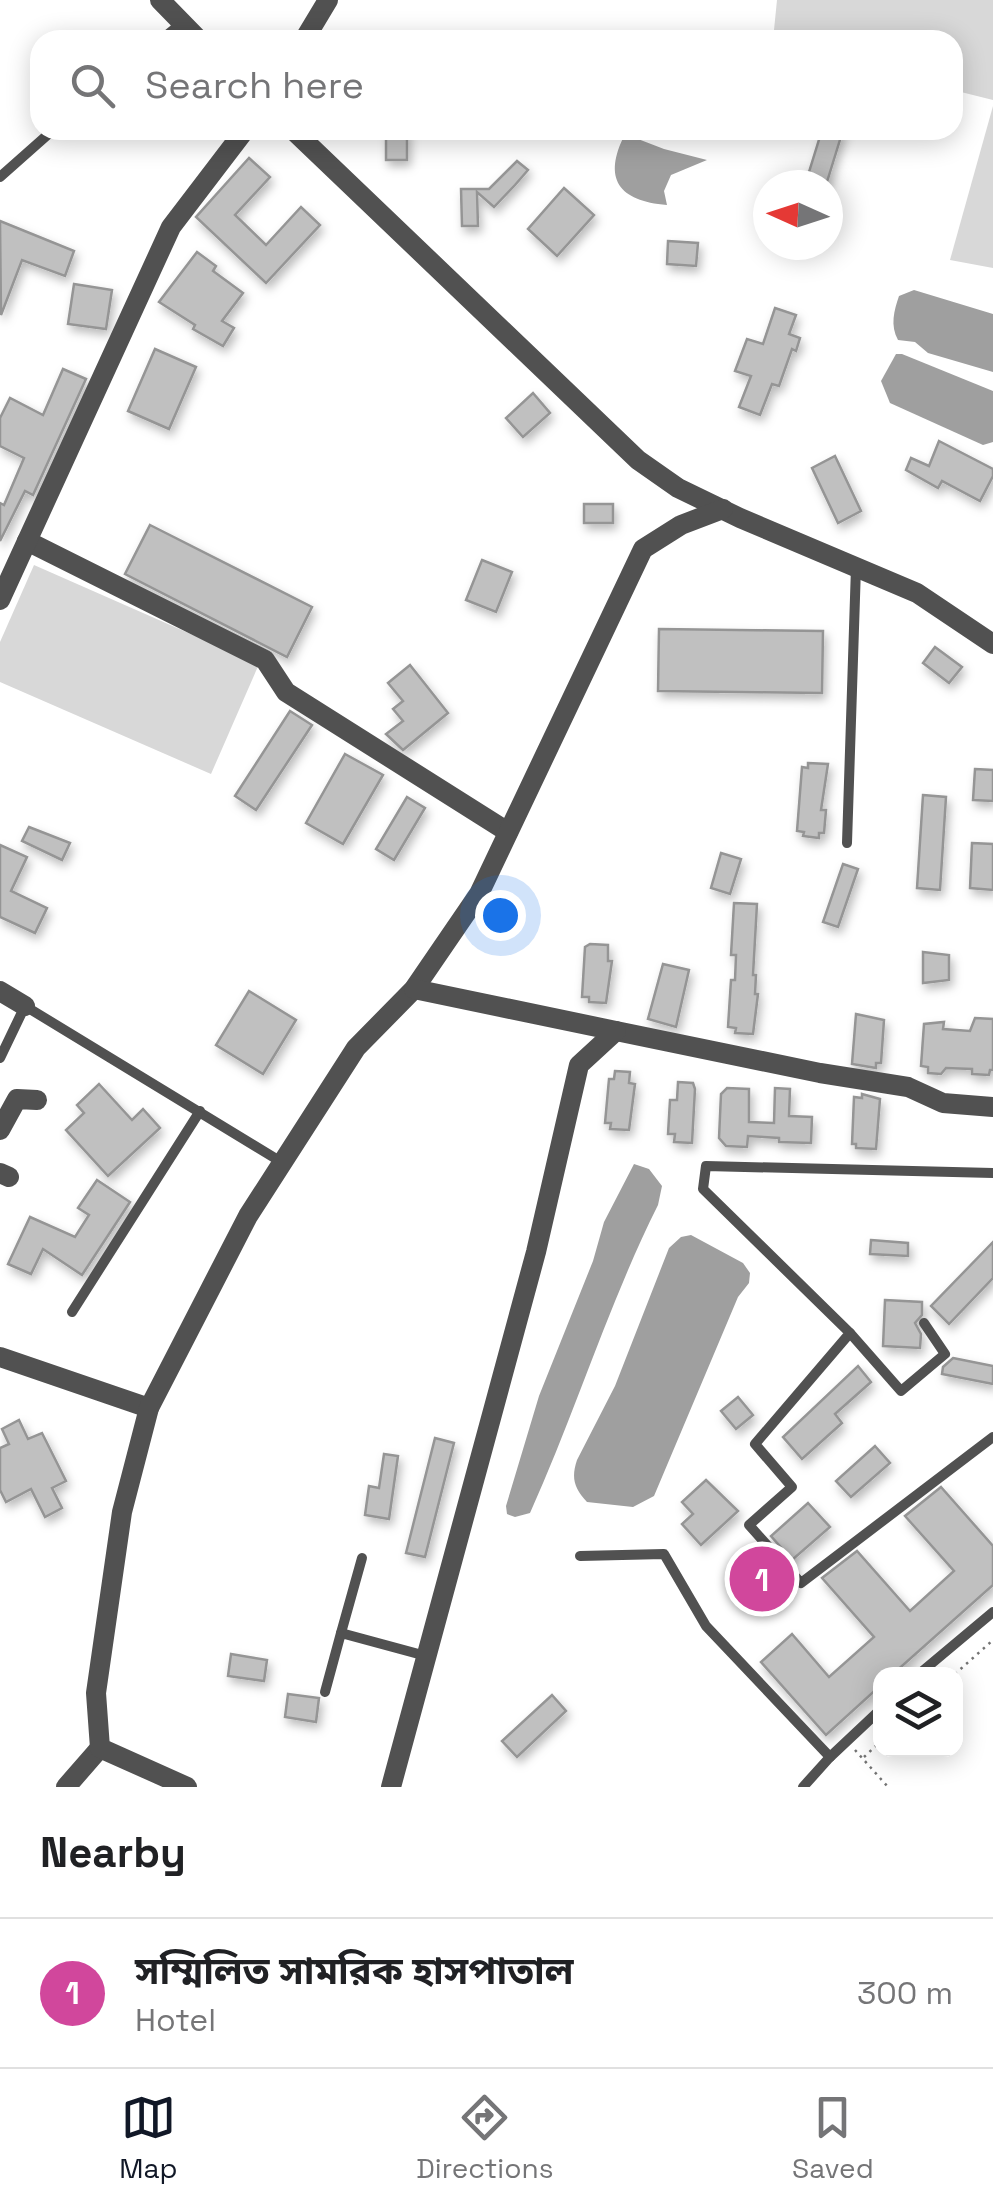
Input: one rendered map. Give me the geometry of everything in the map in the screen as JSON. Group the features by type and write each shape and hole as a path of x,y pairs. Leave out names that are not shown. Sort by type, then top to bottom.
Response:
{"street":[{"path":"160,0 188,30"},
{"path":"310,30 328,0"},
{"path":"0,600 170,227 237,140"},
{"path":"303,140 638,460 678,488 723,510 917,593 993,644"},
{"path":"66,1787 100,1748 96,1693 122,1512 150,1408 248,1216 356,1048 414,989 479,894 643,550 681,525 723,510"},
{"path":"27,541 265,660 286,692 508,832"},
{"path":"414,989 820,1074 908,1087 942,1103 993,1106"},
{"path":"0,991 25,1006"},
{"path":"391,1787 536,1252 579,1066 616,1032"},
{"path":"0,1130 18,1099 37,1100"},
{"path":"0,1357 150,1408"},
{"path":"100,1748 186,1787"}],"lane":[{"path":"174,30 182,24"},
{"path":"0,177 42,140"},
{"path":"846,843 856,567"},
{"path":"0,1058 25,1006 283,1163"},
{"path":"72,1312 200,1111"},
{"path":"924,1323 945,1354 901,1391 850,1333 703,1188 706,1166 993,1173"},
{"path":"850,1333 755,1444 792,1487 749,1525 801,1583 993,1437"},
{"path":"580,1556 664,1554 706,1626 830,1757"},
{"path":"324,1692 362,1558"},
{"path":"927,1667 993,1612"},
{"path":"341,1633 428,1656"},
{"path":"803,1787 873,1717"}],"path":[{"path":"963,1667 993,1640"},
{"path":"847,1741 888,1787"},
{"path":"862,1758 873,1748"}],"shaded area":[{"path":"777,0 993,0 993,100 963,92 963,30 774,30"},
{"path":"993,106 993,268 950,260"},
{"path":"622,140 641,140 707,160 671,175 664,191 667,205 637,199 619,185 615,164"},
{"path":"914,290 993,314 993,372 928,353 915,342 898,340 893,323 897,302 899,296"},
{"path":"896,354 993,391 993,442 983,445 890,403 881,381"},
{"path":"34,565 259,664 211,774 0,682 0,642"},
{"path":"634,1164 649,1169 662,1186 658,1205 623,1281 530,1513 515,1517 507,1514 506,1506 539,1396 593,1261 604,1222"},
{"path":"691,1235 743,1263 750,1273 749,1283 738,1297 654,1496 633,1507 587,1502 575,1482 577,1460 615,1386 669,1248 681,1237"}],"building":[{"path":"386,140 407,140 407,160 386,160"},
{"path":"819,140 840,140 831,170 810,170"},
{"path":"249,158 270,177 235,215 266,245 301,207 320,225 266,283 196,217"},
{"path":"517,161 528,170 494,207 477,192 478,226 462,226 461,189 489,189"},
{"path":"564,188 594,215 557,256 528,229"},
{"path":"0,221 74,251 65,276 22,260 1,315"},
{"path":"668,241 698,243 696,266 667,264"},
{"path":"197,252 216,266 213,271 243,293 222,321 234,328 223,346 159,302"},
{"path":"74,284 112,290 106,329 68,324"},
{"path":"775,308 796,315 789,334 800,338 779,386 772,384 760,415 739,407 751,376 735,371 747,339 763,344"},
{"path":"155,349 196,367 169,429 128,411"},
{"path":"63,369 86,379 33,495 25,491 0,541 0,503 4,505 24,458 0,446 0,418 10,398 43,415"},
{"path":"533,393 550,413 523,437 506,418"},
{"path":"939,441 993,469 980,501 942,481 938,488 906,470 911,458 929,466"},
{"path":"835,456 861,511 838,523 812,468"},
{"path":"584,504 613,504 613,523 584,523"},
{"path":"150,525 312,607 287,657 125,574"},
{"path":"482,560 512,572 496,612 466,600"},
{"path":"659,629 823,631 822,693 658,691"},
{"path":"935,647 962,667 949,683 923,663"},
{"path":"410,665 448,713 403,750 386,734 403,721 393,709 403,701 388,683"},
{"path":"290,711 312,725 256,810 235,796"},
{"path":"345,754 383,775 343,844 306,823"},
{"path":"808,763 828,764 821,810 826,810 824,833 819,833 819,838 797,831 802,767 808,768"},
{"path":"975,769 993,770 993,801 973,800"},
{"path":"923,795 946,797 940,890 917,888"},
{"path":"407,797 425,808 394,860 376,849"},
{"path":"29,827 70,843 62,860 22,841"},
{"path":"972,843 993,844 993,890 970,888"},
{"path":"0,845 27,857 11,891 47,908 35,933 0,917"},
{"path":"721,853 741,859 730,894 711,888"},
{"path":"843,864 858,869 838,927 823,922"},
{"path":"734,903 757,904 753,975 758,994 753,1034 735,1033 736,1028 728,1027 731,980 735,980 736,955 731,955"},
{"path":"608,945 608,961 612,961 606,1003 589,1002 589,997 582,997 585,947"},
{"path":"923,952 949,955 949,980 923,983"},
{"path":"663,964 689,970 676,1027 648,1019"},
{"path":"249,991 296,1020 263,1074 216,1045"},
{"path":"856,1014 884,1020 881,1063 876,1063 876,1068 852,1064"},
{"path":"975,1018 993,1019 993,1070 989,1075 972,1074 972,1069 946,1068 941,1074 928,1073 928,1067 921,1066 924,1024 944,1022 943,1029 970,1031"},
{"path":"615,1071 630,1072 629,1083 635,1084 629,1130 610,1129 611,1123 605,1123 609,1079 614,1079"},
{"path":"678,1082 693,1083 695,1089 692,1143 674,1142 675,1134 668,1134 670,1100 677,1100"},
{"path":"99,1084 132,1120 143,1109 160,1128 108,1176 66,1130 84,1113 77,1105"},
{"path":"727,1088 749,1089 749,1122 774,1123 775,1088 790,1089 789,1116 812,1117 811,1143 748,1136 747,1147 726,1146 719,1138 721,1094"},
{"path":"862,1094 880,1099 876,1149 856,1148 852,1144 854,1097 862,1098"},
{"path":"97,1180 130,1202 82,1275 43,1249 31,1274 8,1264 30,1217 75,1237 89,1215 78,1208"},
{"path":"871,1240 908,1243 908,1256 870,1254"},
{"path":"993,1242 993,1278 949,1324 931,1306"},
{"path":"885,1300 922,1302 922,1315 915,1323 921,1334 920,1348 883,1346"},
{"path":"953,1358 993,1366 993,1384 942,1374 943,1367"},
{"path":"858,1366 871,1382 835,1414 842,1423 802,1459 783,1437"},
{"path":"738,1397 753,1415 736,1429 721,1411"},
{"path":"19,1420 28,1439 42,1433 66,1481 52,1488 62,1508 45,1517 31,1489 6,1502 0,1490 0,1448 9,1444 2,1429"},
{"path":"435,1438 454,1443 425,1557 406,1553"},
{"path":"875,1446 890,1463 851,1497 836,1481"},
{"path":"384,1454 398,1456 389,1519 365,1515 369,1486 379,1488"},
{"path":"706,1480 738,1511 701,1545 682,1524 693,1514 682,1502"},
{"path":"941,1487 993,1546 993,1585 901,1667 873,1667 873,1692 826,1735 761,1662 792,1634 829,1677 874,1637 822,1578 857,1551 910,1611 954,1571 905,1516"},
{"path":"808,1503 830,1527 792,1560 771,1536"},
{"path":"231,1654 267,1660 264,1681 228,1676"},
{"path":"288,1694 319,1698 316,1722 285,1717"},
{"path":"552,1695 566,1711 517,1757 502,1741"}],"place":[{"name":"সম্মিলিত সামরিক হাসপাতাল","path":"762,1579"}]}
